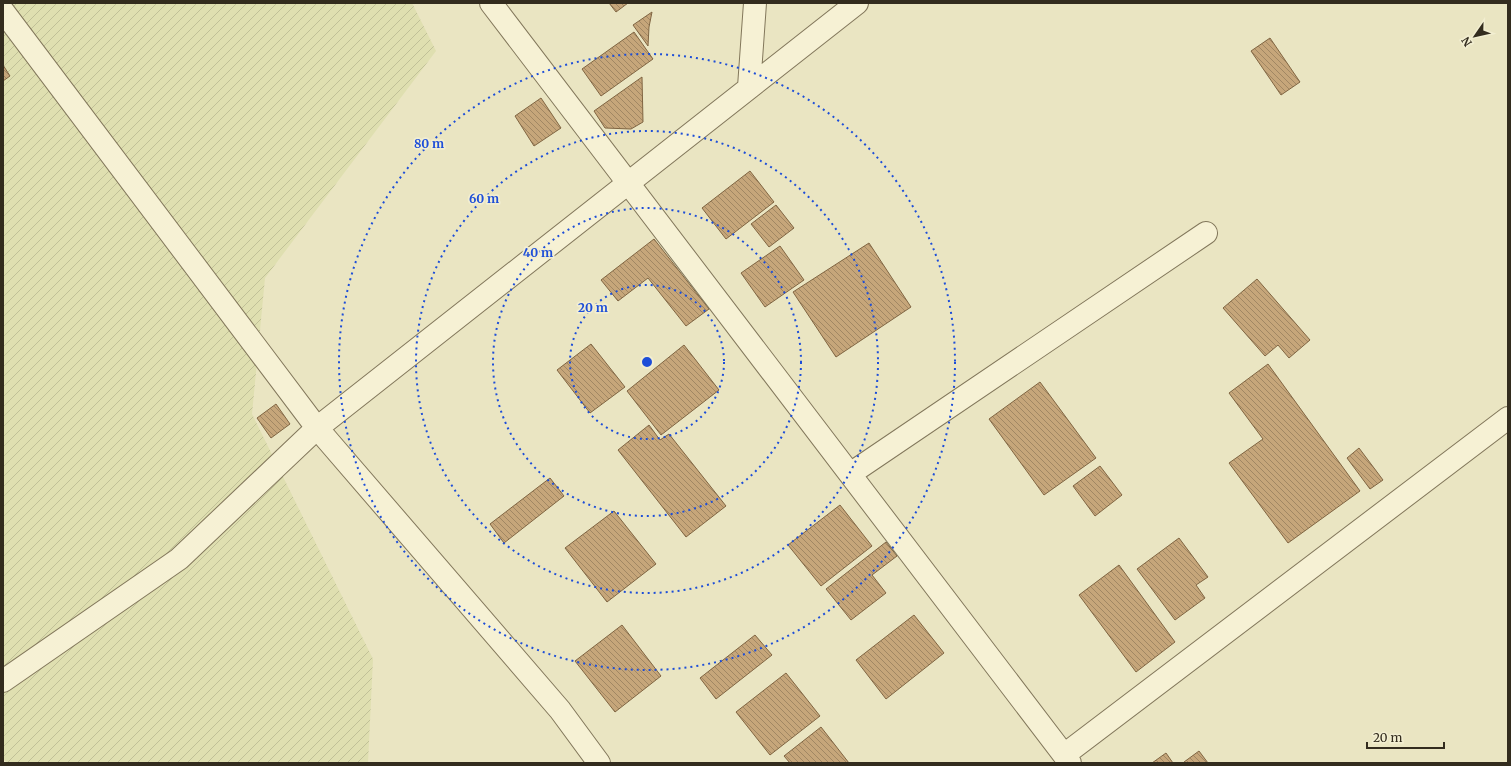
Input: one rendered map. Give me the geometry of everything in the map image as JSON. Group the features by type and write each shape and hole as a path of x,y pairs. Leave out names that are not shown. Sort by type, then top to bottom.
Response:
{"street":[{"path":"491,3 629,182 1067,759 1508,418"},
{"path":"749,87 755,3"},
{"path":"3,681 179,559 317,428 857,3"},
{"path":"3,11 317,428 560,710 599,763"},
{"path":"850,474 1206,233"}],"green space":[{"path":"3,3 412,3 436,51 265,278 252,414 373,659 368,763 8,763 3,759"}],"building":[{"path":"609,3 628,3 616,12"},
{"path":"652,12 649,27 648,46 633,25"},
{"path":"634,32 653,59 601,96 582,69"},
{"path":"1270,38 1300,82 1281,95 1251,51"},
{"path":"3,65 10,76 3,81"},
{"path":"642,77 643,122 631,129 605,128 594,111"},
{"path":"541,98 561,128 534,146 515,116"},
{"path":"750,171 774,202 726,239 702,208"},
{"path":"776,205 794,228 769,247 751,224"},
{"path":"654,239 709,309 686,326 648,278 618,301 601,280"},
{"path":"869,243 911,307 836,357 793,292"},
{"path":"780,246 804,280 765,307 741,273"},
{"path":"1257,279 1310,340 1289,358 1278,345 1265,356 1223,308"},
{"path":"591,344 625,387 590,413 557,370"},
{"path":"684,345 719,390 661,435 627,391"},
{"path":"1268,364 1360,491 1288,543 1229,463 1263,439 1229,393"},
{"path":"1040,382 1096,458 1044,495 989,419"},
{"path":"276,404 290,424 271,438 257,418"},
{"path":"649,425 660,440 669,434 726,506 686,537 618,450"},
{"path":"1359,448 1383,480 1370,489 1347,458"},
{"path":"1100,466 1122,495 1095,516 1073,486"},
{"path":"550,478 564,496 504,543 490,524"},
{"path":"840,505 872,546 821,586 788,545"},
{"path":"614,511 656,564 607,602 565,548"},
{"path":"1179,538 1208,577 1196,585 1205,598 1175,620 1137,569"},
{"path":"886,542 897,556 872,575 886,593 851,620 826,589"},
{"path":"1119,565 1175,642 1136,672 1079,595"},
{"path":"914,615 944,653 886,699 856,660"},
{"path":"622,625 661,676 615,712 575,661"},
{"path":"755,635 772,655 716,699 700,678"},
{"path":"786,673 820,716 770,755 736,712"},
{"path":"821,727 849,763 790,763 784,756"},
{"path":"1199,751 1208,763 1184,762"},
{"path":"1166,753 1173,763 1152,763"}]}
